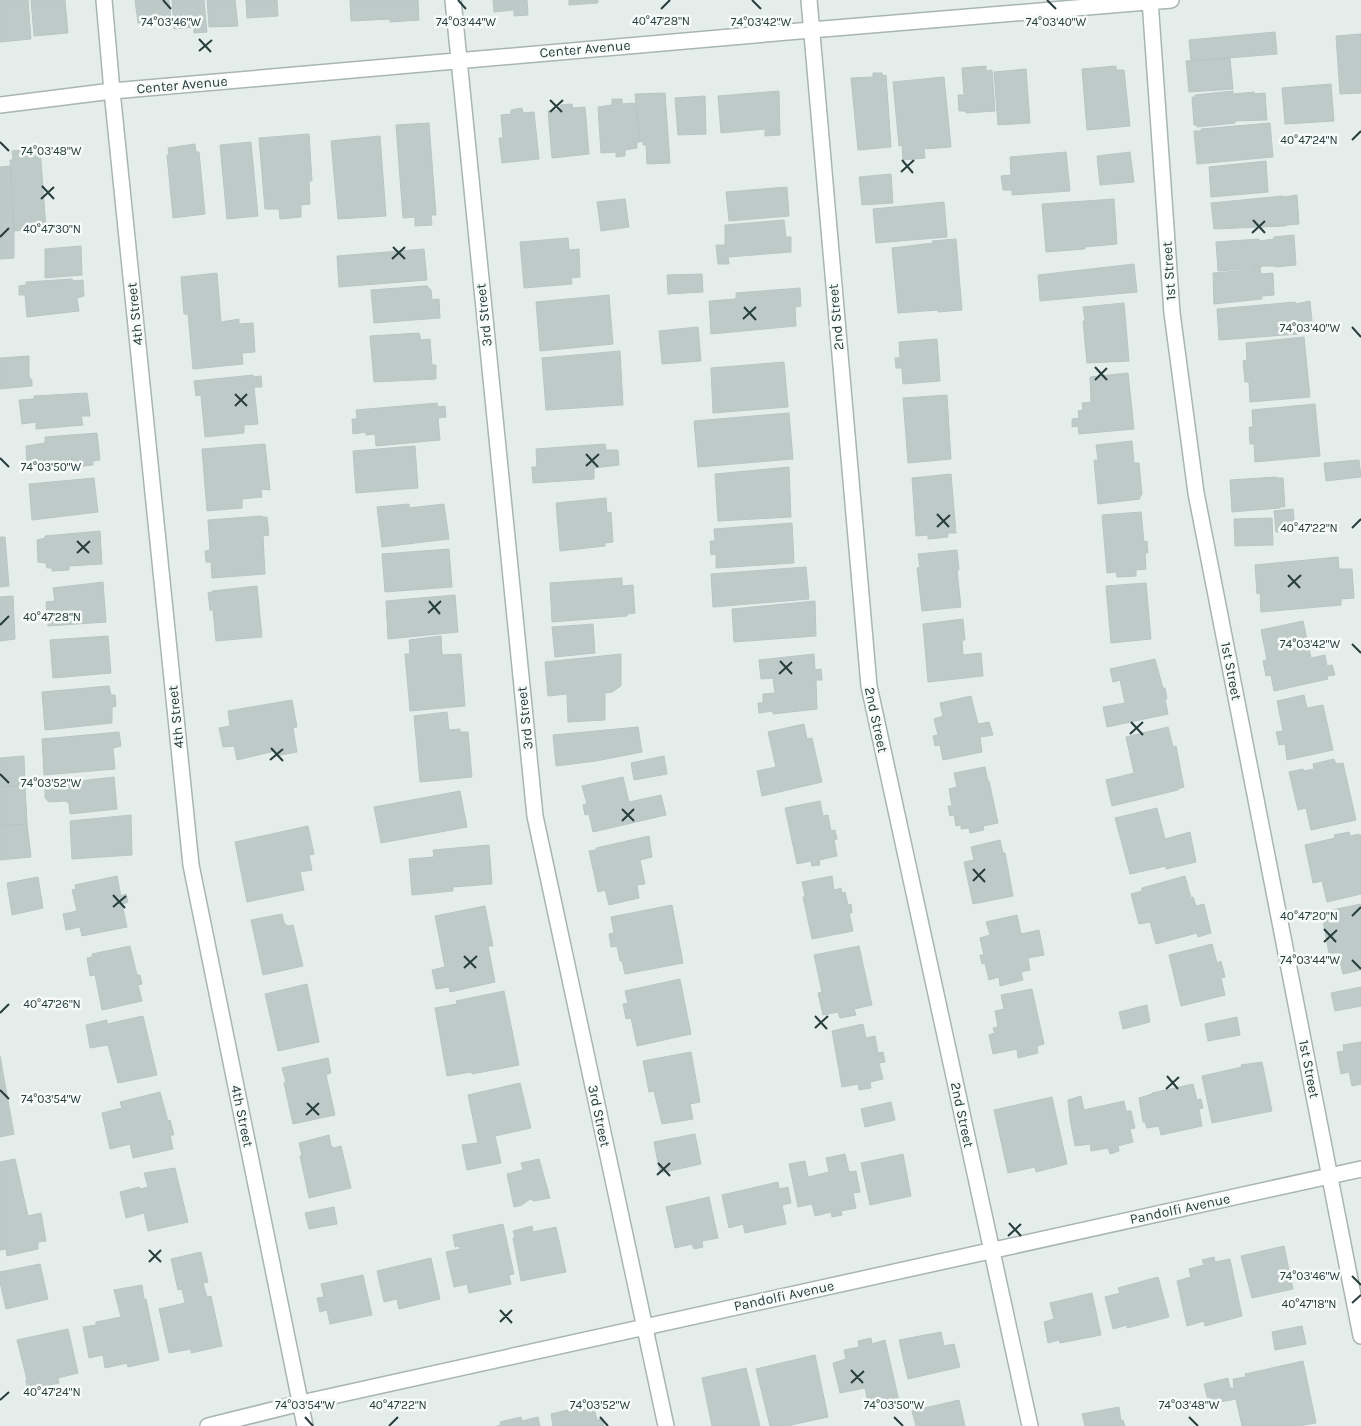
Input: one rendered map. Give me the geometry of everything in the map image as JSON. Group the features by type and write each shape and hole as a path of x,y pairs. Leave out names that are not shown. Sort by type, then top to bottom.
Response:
{"street":[{"name":"4th Street","path":"104,0 191,865 306,1426"},
{"name":"3rd Street","path":"453,0 535,816 666,1426"},
{"name":"2nd Street","path":"808,0 869,686 1030,1426"},
{"name":"Center Avenue","path":"0,105 112,91 1171,0"},
{"name":"1st Street","path":"1150,1 1172,314 1196,493 1361,1336"},
{"name":"Pandolfi Avenue","path":"208,1426 301,1403 1361,1169"}],"building":[{"path":"0,0 28,0 31,39 0,42"},
{"path":"31,0 65,0 68,33 34,36"},
{"path":"135,0 169,0 171,20 138,23"},
{"path":"172,0 204,0 207,32 194,33 194,27 174,29"},
{"path":"207,0 235,0 238,26 209,27"},
{"path":"246,0 277,0 278,16 247,18"},
{"path":"350,0 418,0 419,20 390,22 390,19 351,21"},
{"path":"493,0 527,0 528,15 514,16 514,10 494,12"},
{"path":"569,0 598,0 598,3 569,5"},
{"path":"1275,32 1277,54 1191,61 1189,40"},
{"path":"1361,34 1361,93 1340,94 1336,36"},
{"path":"1230,58 1233,89 1189,92 1186,61"},
{"path":"986,66 986,71 992,70 995,111 966,113 966,111 959,111 958,95 964,95 962,68"},
{"path":"1116,66 1116,70 1124,70 1130,126 1087,130 1082,69"},
{"path":"1026,69 1030,123 998,125 994,72"},
{"path":"873,73 886,75 891,147 858,150 851,78 873,77"},
{"path":"944,77 951,147 924,149 925,158 903,160 902,145 899,146 893,82"},
{"path":"1331,84 1334,121 1285,124 1282,88"},
{"path":"779,91 780,135 765,136 765,129 721,133 718,96"},
{"path":"1233,91 1233,94 1265,93 1267,120 1235,121 1235,123 1197,127 1197,125 1194,125 1192,97 1196,97 1195,95"},
{"path":"665,93 670,163 647,164 646,145 643,145 643,141 640,142 635,94"},
{"path":"705,96 706,134 678,135 675,98"},
{"path":"612,99 622,99 622,104 636,103 640,142 637,142 637,148 625,150 625,156 616,157 616,152 601,153 598,107 612,105"},
{"path":"572,104 573,108 585,107 589,154 552,158 548,111 560,110 560,105"},
{"path":"522,108 523,113 534,112 539,159 502,163 499,138 503,138 501,115 511,114 511,110"},
{"path":"429,123 436,215 431,215 432,225 415,226 415,217 403,218 396,125"},
{"path":"1270,123 1273,157 1197,164 1194,131"},
{"path":"309,134 312,181 309,181 310,204 301,205 301,217 280,219 279,209 265,209 259,138"},
{"path":"380,136 386,216 338,219 331,141"},
{"path":"251,142 258,216 227,219 220,145"},
{"path":"195,144 196,152 199,152 205,214 173,218 168,148"},
{"path":"40,148 46,229 14,231 10,160 13,160 12,151"},
{"path":"1066,152 1070,191 1012,195 1012,190 1003,190 1001,176 1011,175 1010,157"},
{"path":"1130,152 1134,182 1100,185 1097,156"},
{"path":"1266,161 1268,192 1211,197 1209,167"},
{"path":"10,166 14,258 0,259 0,167"},
{"path":"891,174 893,203 862,205 859,177"},
{"path":"787,187 789,216 729,221 726,192"},
{"path":"1297,195 1299,224 1214,229 1211,203"},
{"path":"625,199 629,227 601,231 597,202"},
{"path":"1114,199 1117,244 1046,252 1042,204"},
{"path":"944,202 947,237 876,243 873,209"},
{"path":"784,220 786,237 791,237 791,252 728,257 729,264 718,264 716,245 725,245 725,225"},
{"path":"1294,235 1296,265 1261,266 1261,268 1218,271 1216,242 1259,239 1259,241"},
{"path":"568,238 569,250 579,249 580,277 571,278 572,284 524,288 520,242"},
{"path":"956,239 962,310 898,313 892,248"},
{"path":"81,246 82,275 45,278 45,249"},
{"path":"424,249 427,280 339,287 337,256"},
{"path":"1134,264 1137,292 1040,301 1038,275"},
{"path":"1260,269 1261,274 1273,273 1274,295 1262,296 1262,299 1214,304 1213,273"},
{"path":"217,273 221,322 239,319 239,324 253,323 255,352 242,353 243,364 193,369 188,314 184,314 181,277"},
{"path":"702,274 703,292 668,294 667,275"},
{"path":"72,279 74,281 83,280 84,296 77,298 79,311 27,317 25,295 19,295 19,286 26,285 26,282"},
{"path":"426,285 431,290 432,300 439,299 440,318 374,323 371,290"},
{"path":"800,288 801,306 795,307 796,326 711,334 709,301 736,299 736,293"},
{"path":"609,295 613,344 540,351 536,302"},
{"path":"1310,301 1313,331 1298,332 1298,334 1219,340 1217,309 1295,302 1296,304"},
{"path":"1124,303 1129,361 1087,363 1083,307"},
{"path":"698,327 701,361 662,364 659,331"},
{"path":"419,333 421,340 430,339 432,365 436,365 436,379 374,382 370,336"},
{"path":"1304,337 1310,397 1250,402 1249,382 1245,382 1243,361 1247,360 1246,343"},
{"path":"937,339 940,381 903,384 902,368 896,368 895,358 900,358 899,342"},
{"path":"620,351 623,405 546,410 542,358"},
{"path":"29,356 29,376 32,386 0,389 0,358"},
{"path":"784,362 788,407 713,413 711,368"},
{"path":"1128,373 1134,429 1079,434 1078,426 1072,427 1072,419 1079,418 1078,411 1083,410 1082,403 1091,402 1090,377"},
{"path":"253,375 253,377 261,376 262,387 254,387 258,424 244,425 244,433 205,437 201,395 196,396 194,381"},
{"path":"87,393 90,416 81,416 83,425 36,429 36,422 22,424 19,400 34,399 34,396"},
{"path":"947,395 951,459 908,463 903,398"},
{"path":"437,403 438,407 445,406 446,417 438,418 440,440 376,446 375,434 366,435 366,432 353,434 352,419 357,419 356,410"},
{"path":"1315,404 1320,456 1255,462 1254,444 1250,444 1249,427 1253,427 1252,410"},
{"path":"789,413 793,459 698,467 694,421"},
{"path":"97,433 100,460 93,461 93,465 48,470 48,468 40,468 39,463 27,464 26,446 45,443 45,437"},
{"path":"1132,441 1134,463 1139,463 1142,495 1140,495 1140,499 1098,504 1094,460 1098,460 1096,445"},
{"path":"265,444 270,490 261,489 262,497 242,499 242,508 207,511 202,449"},
{"path":"605,444 606,450 618,450 619,465 594,468 594,479 533,483 532,467 537,467 536,449"},
{"path":"415,446 418,488 356,493 353,451"},
{"path":"1359,460 1361,477 1326,481 1324,463"},
{"path":"789,467 791,517 718,521 715,474"},
{"path":"951,474 956,533 948,533 948,537 928,539 928,535 916,536 912,478"},
{"path":"94,478 98,512 32,520 29,484"},
{"path":"1283,478 1285,507 1232,512 1230,480"},
{"path":"606,498 607,513 611,512 613,542 605,543 605,546 560,551 556,503"},
{"path":"409,504 409,508 444,504 449,539 382,547 377,507"},
{"path":"1293,509 1295,531 1276,532 1274,511"},
{"path":"1141,512 1144,542 1147,541 1148,553 1145,553 1146,569 1136,570 1136,576 1117,577 1116,572 1107,573 1102,515"},
{"path":"267,517 269,535 263,536 265,574 212,578 211,562 206,562 205,551 210,550 208,520"},
{"path":"1272,518 1273,545 1235,546 1234,519"},
{"path":"792,523 794,563 716,568 716,554 711,555 710,541 715,541 714,529"},
{"path":"100,531 102,564 69,566 69,570 52,571 52,568 47,568 46,563 38,562 37,540 45,538 45,536"},
{"path":"0,537 5,537 9,586 0,587"},
{"path":"449,549 452,587 385,592 382,554"},
{"path":"957,550 961,607 922,611 917,568 920,567 918,554"},
{"path":"1338,557 1339,569 1352,569 1354,598 1341,599 1341,605 1261,612 1260,593 1257,594 1255,565"},
{"path":"806,567 809,599 713,607 711,574"},
{"path":"622,578 622,586 633,585 635,613 627,614 627,616 552,622 550,583"},
{"path":"103,582 106,622 48,626 46,602 55,601 53,588"},
{"path":"1146,583 1151,639 1111,643 1106,586"},
{"path":"257,586 262,637 216,641 213,610 210,610 208,593"},
{"path":"455,595 458,632 388,639 386,601"},
{"path":"13,596 15,639 0,641 0,597"},
{"path":"815,601 816,636 734,642 732,609"},
{"path":"963,619 965,640 962,640 963,655 981,653 983,676 928,682 923,624"},
{"path":"1303,621 1311,658 1325,655 1327,666 1332,665 1335,675 1327,676 1328,679 1274,691 1271,675 1266,676 1263,661 1267,660 1261,630"},
{"path":"593,624 595,653 555,657 552,627"},
{"path":"108,636 111,673 53,678 50,640"},
{"path":"441,636 442,655 461,654 465,706 410,711 405,654 410,654 409,640"},
{"path":"621,654 621,686 612,692 605,693 605,720 568,722 567,694 548,696 545,662"},
{"path":"814,654 815,670 821,669 822,680 816,680 817,709 773,714 773,711 759,713 758,703 763,703 763,694 775,693 773,678 761,679 759,660"},
{"path":"1155,659 1163,688 1165,688 1168,714 1107,727 1103,707 1125,703 1120,680 1113,682 1110,669"},
{"path":"109,686 111,695 115,695 116,706 112,707 112,723 45,730 42,692"},
{"path":"1304,695 1307,708 1323,705 1333,750 1287,760 1285,744 1279,745 1276,732 1283,731 1277,701"},
{"path":"971,696 978,724 989,722 993,735 980,737 982,752 943,760 940,745 935,746 933,736 938,735 934,719 943,716 940,703"},
{"path":"292,700 297,727 293,728 297,752 276,756 275,751 237,760 234,746 223,747 219,728 230,726 228,711"},
{"path":"447,712 449,730 460,729 460,732 468,732 472,777 420,782 414,716"},
{"path":"804,724 807,739 812,738 822,782 762,796 757,771 776,767 768,732"},
{"path":"638,727 642,752 556,766 553,735"},
{"path":"1168,727 1173,747 1176,746 1184,787 1112,806 1106,780 1134,773 1126,737"},
{"path":"119,732 121,746 113,748 115,769 44,775 42,739"},
{"path":"24,756 25,785 0,787 0,758"},
{"path":"664,756 667,774 634,780 631,763"},
{"path":"1334,759 1336,764 1343,763 1356,820 1311,830 1306,808 1298,810 1289,772 1314,769 1313,764"},
{"path":"985,767 998,823 983,826 984,830 970,833 969,828 961,829 961,825 956,826 954,815 950,816 948,806 952,806 949,789 957,787 954,773"},
{"path":"114,777 117,809 70,814 69,803 65,801 49,802 45,798 45,785"},
{"path":"623,777 629,802 661,795 666,815 593,832 589,814 585,815 583,805 587,804 582,786"},
{"path":"25,785 27,824 0,826 0,787"},
{"path":"460,791 467,827 381,843 374,807"},
{"path":"820,801 823,816 828,815 831,831 835,830 837,839 834,840 837,856 819,860 820,865 812,866 811,861 797,864 785,808"},
{"path":"1157,808 1165,839 1190,832 1196,862 1166,869 1166,866 1130,874 1115,818"},
{"path":"131,815 132,855 72,859 70,821"},
{"path":"27,824 31,857 0,860 0,826"},
{"path":"308,826 314,854 309,855 312,870 300,872 304,890 247,902 235,842"},
{"path":"1349,832 1350,836 1361,835 1361,894 1327,902 1322,881 1313,883 1305,845 1335,838 1334,835"},
{"path":"649,836 652,857 640,860 645,884 637,885 639,898 609,905 605,890 598,892 589,851"},
{"path":"1000,840 1003,853 1005,853 1013,896 973,904 964,862 974,860 971,847"},
{"path":"489,845 492,884 453,887 453,891 412,895 409,859 434,857 433,850"},
{"path":"117,876 121,896 126,894 128,902 122,904 127,927 82,936 80,927 66,930 63,914 77,911 72,890 76,889 75,885"},
{"path":"832,876 834,890 841,888 842,893 845,892 848,905 851,904 852,913 849,913 853,931 812,939 803,897 805,896 802,882"},
{"path":"1185,876 1191,898 1193,897 1196,906 1204,904 1211,933 1198,937 1197,933 1156,944 1150,922 1139,924 1131,894 1142,891 1142,888"},
{"path":"38,877 43,908 12,915 7,883"},
{"path":"1361,904 1361,970 1343,974 1338,952 1329,954 1322,915 1333,913 1332,910"},
{"path":"672,905 683,963 625,974 617,946 611,947 609,934 614,933 611,917"},
{"path":"485,906 493,946 488,946 495,982 450,992 449,987 436,989 432,970 445,967 435,916"},
{"path":"282,914 284,923 288,926 293,925 303,966 263,975 251,920"},
{"path":"1017,915 1021,934 1039,930 1044,955 1028,958 1030,970 1021,972 1023,980 1000,986 999,977 989,980 985,963 982,964 980,955 984,955 980,938 990,935 986,922"},
{"path":"1212,944 1217,963 1221,961 1225,977 1221,978 1225,995 1181,1006 1169,955"},
{"path":"130,946 137,975 140,975 142,984 138,985 142,1001 102,1010 95,975 90,976 87,958 92,957 92,954"},
{"path":"859,946 872,1005 854,1009 856,1015 840,1018 838,1012 823,1015 818,993 822,992 814,955"},
{"path":"680,979 691,1034 637,1046 631,1018 626,1019 623,1004 628,1003 625,991"},
{"path":"307,984 319,1042 278,1051 265,994"},
{"path":"1361,987 1361,1006 1335,1011 1331,993"},
{"path":"1032,989 1044,1044 1037,1046 1038,1053 1018,1058 1017,1049 993,1054 989,1035 995,1033 993,1028 998,1027 995,1011 1004,1009 1001,995"},
{"path":"504,991 519,1065 472,1074 471,1072 447,1076 435,1008 457,1004 456,1001"},
{"path":"1147,1005 1150,1022 1123,1029 1119,1012"},
{"path":"143,1016 157,1075 118,1083 108,1045 90,1048 86,1025 107,1020 107,1024"},
{"path":"1237,1017 1240,1035 1208,1041 1205,1024"},
{"path":"863,1024 866,1038 875,1036 878,1053 883,1052 885,1062 879,1063 883,1079 870,1082 871,1088 859,1090 858,1084 842,1087 832,1031"},
{"path":"1361,1042 1361,1084 1352,1086 1349,1072 1341,1074 1337,1052 1344,1051 1343,1045"},
{"path":"691,1052 700,1102 690,1104 693,1119 662,1124 654,1091 649,1092 643,1061"},
{"path":"0,1056 14,1134 0,1137"},
{"path":"328,1058 331,1073 326,1075 335,1115 293,1124 282,1068"},
{"path":"1262,1062 1272,1111 1212,1123 1202,1076 1242,1067 1241,1065"},
{"path":"520,1083 531,1128 495,1136 501,1163 467,1170 462,1145 478,1143 468,1095"},
{"path":"1193,1084 1197,1100 1201,1099 1203,1108 1199,1109 1202,1126 1161,1135 1159,1126 1147,1128 1145,1122 1143,1122 1139,1098 1152,1093"},
{"path":"160,1092 174,1135 170,1135 173,1149 133,1158 130,1144 110,1149 102,1113 122,1108 120,1102"},
{"path":"1081,1096 1084,1110 1124,1101 1126,1111 1131,1111 1135,1128 1130,1129 1133,1142 1118,1146 1119,1151 1110,1154 1108,1148 1091,1151 1090,1144 1075,1146 1068,1100"},
{"path":"1052,1097 1067,1164 1036,1172 1035,1167 1008,1173 994,1110"},
{"path":"891,1102 895,1120 865,1127 861,1109"},
{"path":"695,1134 701,1164 660,1173 654,1142"},
{"path":"329,1135 331,1146 334,1148 341,1146 351,1188 309,1198 299,1143"},
{"path":"845,1154 849,1172 856,1171 860,1192 853,1193 856,1208 841,1211 842,1215 832,1217 831,1212 815,1216 812,1204 798,1207 789,1164 805,1161 808,1177 829,1172 826,1158"},
{"path":"903,1154 911,1196 870,1205 861,1163"},
{"path":"15,1159 28,1216 41,1213 46,1241 38,1242 38,1249 7,1256 6,1249 0,1250 0,1162"},
{"path":"539,1159 550,1198 534,1201 530,1199 522,1205 514,1207 507,1174 523,1170 521,1163"},
{"path":"175,1168 188,1222 148,1231 144,1213 126,1218 120,1192 139,1187 140,1189 148,1187 144,1173"},
{"path":"778,1182 779,1189 788,1187 791,1203 782,1205 786,1224 745,1233 743,1224 729,1228 722,1195"},
{"path":"709,1197 718,1238 702,1241 703,1247 694,1249 692,1244 675,1248 666,1207"},
{"path":"334,1207 337,1224 309,1229 305,1213"},
{"path":"503,1224 514,1274 509,1275 511,1284 469,1293 467,1284 454,1287 446,1252 460,1249 459,1246 455,1247 453,1235"},
{"path":"532,1226 533,1232 556,1227 566,1272 521,1281 513,1231"},
{"path":"1284,1246 1293,1289 1252,1298 1241,1256"},
{"path":"201,1252 208,1282 203,1283 207,1297 211,1296 222,1346 191,1353 191,1349 169,1353 159,1309 185,1303 182,1289 178,1290 171,1259"},
{"path":"1214,1257 1215,1262 1230,1259 1242,1316 1205,1326 1204,1321 1187,1326 1177,1281 1191,1277 1189,1269 1204,1265 1202,1260"},
{"path":"431,1258 440,1299 399,1309 397,1299 384,1302 377,1271"},
{"path":"40,1264 48,1299 6,1309 0,1282 0,1272"},
{"path":"363,1275 372,1315 330,1324 327,1310 320,1312 317,1298 324,1297 321,1284"},
{"path":"1158,1277 1169,1317 1127,1328 1127,1325 1113,1329 1105,1297 1120,1293 1118,1288"},
{"path":"142,1285 159,1360 128,1367 127,1363 105,1368 103,1355 89,1358 83,1327 96,1325 96,1322 121,1317 114,1290"},
{"path":"1092,1293 1101,1335 1060,1343 1059,1340 1048,1343 1044,1322 1054,1319 1050,1303"},
{"path":"1302,1326 1306,1344 1275,1350 1272,1332"},
{"path":"68,1329 78,1373 58,1378 59,1383 27,1390 27,1380 17,1340"},
{"path":"941,1332 944,1346 954,1344 960,1367 908,1379 899,1340"},
{"path":"871,1338 872,1344 885,1340 899,1401 869,1407 865,1388 840,1393 833,1363 846,1359 844,1350 859,1347 858,1341"},
{"path":"815,1355 828,1417 787,1426 770,1426 756,1369"},
{"path":"1303,1361 1316,1423 1298,1426 1242,1426 1236,1399 1209,1404 1204,1384 1228,1378 1230,1388 1234,1388 1233,1379 1246,1377 1245,1374"},
{"path":"746,1368 760,1426 712,1426 702,1378"},
{"path":"959,1400 965,1426 916,1426 912,1411"},
{"path":"593,1404 597,1420 602,1419 604,1426 553,1426 551,1414"},
{"path":"1119,1407 1121,1421 1123,1420 1125,1426 1085,1426 1082,1414"},
{"path":"521,1417 522,1421 538,1417 540,1426 497,1426 501,1425 500,1422"}]}
